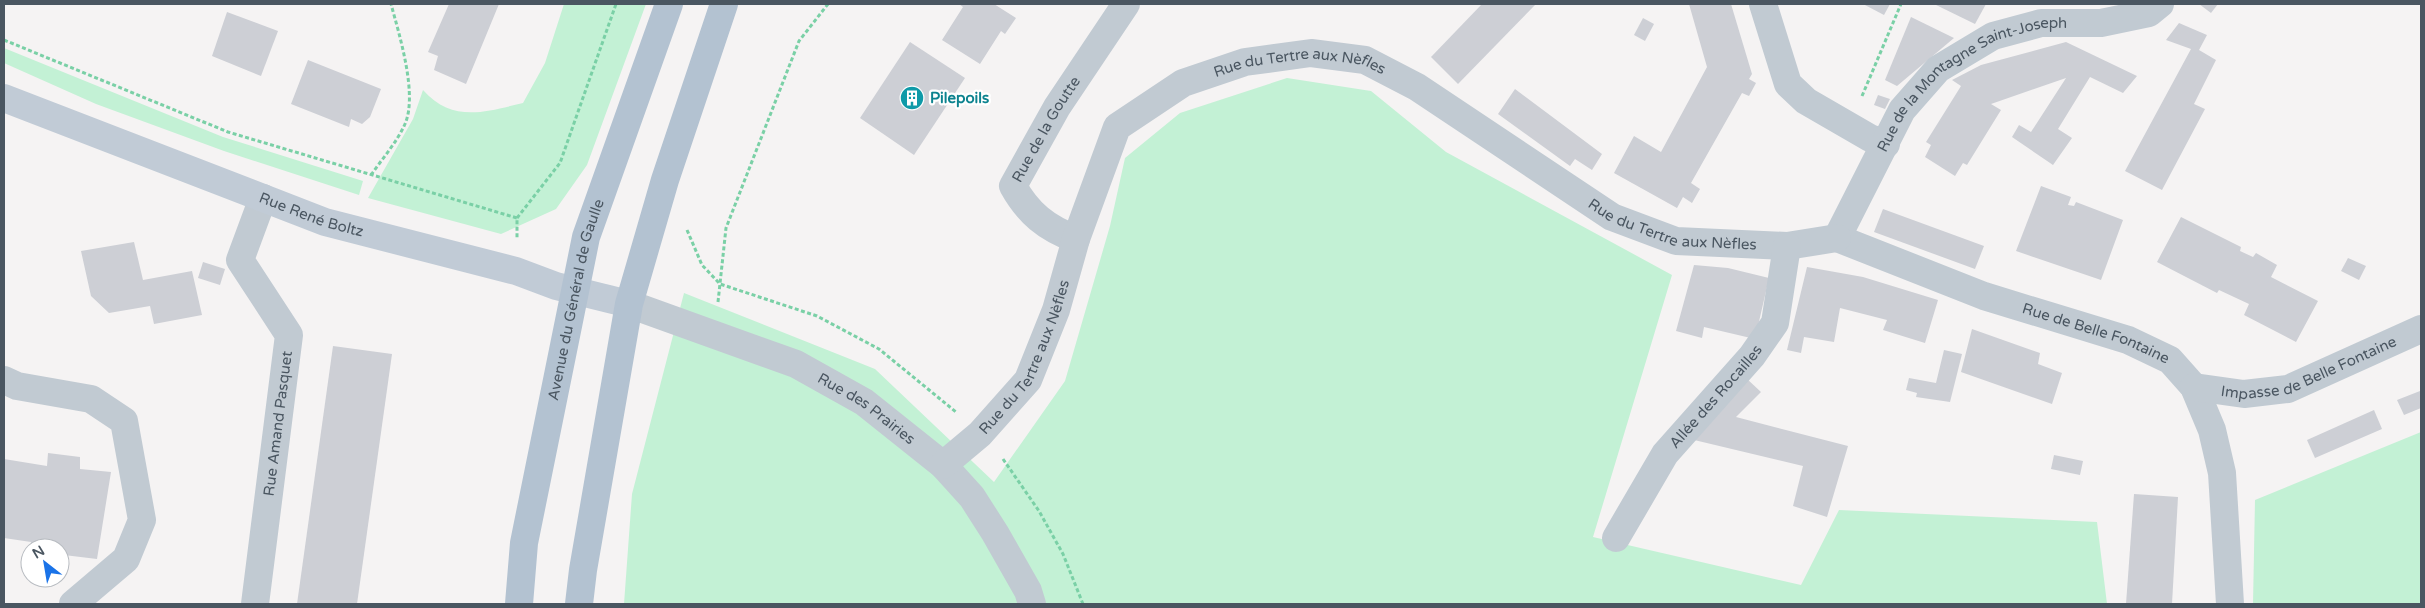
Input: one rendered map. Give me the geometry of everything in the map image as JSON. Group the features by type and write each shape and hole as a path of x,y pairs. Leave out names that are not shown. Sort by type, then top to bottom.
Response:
{"main road":[{"name":"Avenue du Général de Gaulle","path":"519,604 524,542 586,237 669,4"},
{"path":"579,604 583,570 629,304 664,180 724,4"},
{"name":"Rue René Boltz","path":"4,98 325,222 516,271 556,286 576,289 629,304"}],"street":[{"name":"Rue de la Goutte","path":"1076,239 1061,233 1034,215 1024,205 1013,186 1056,107 1126,4"},
{"path":"1764,4 1788,84 1806,101 1886,144"},
{"name":"Rue de la Montagne Saint-Joseph","path":"1837,238 1902,110 1938,70 1993,36 2041,23 2101,22 2139,15 2149,13 2160,4"},
{"name":"Rue du Tertre aux Nèfles","path":"943,465 980,434 1028,380 1056,310 1076,239 1117,127 1183,83 1245,62 1311,53 1365,60 1417,87 1612,217 1676,241 1787,246 1837,238"},
{"name":"Rue Amand Pasquet","path":"255,604 289,335 240,260 263,198"},
{"name":"Rue de Belle Fontaine","path":"1837,238 1984,296 2128,340 2170,360 2194,387 2212,430 2222,473 2230,604"},
{"name":"Allée des Rocailles","path":"1616,538 1666,454 1752,356 1775,323 1787,246"},
{"name":"Rue des Prairies","path":"629,304 796,364 864,402 943,465 972,497 1028,591 1032,604"},
{"name":"Impasse de Belle Fontaine","path":"2194,387 2244,394 2288,389 2421,329"},
{"path":"4,380 17,386 91,399 124,421 142,520 126,559 73,604"}],"path":[{"path":"371,175 406,123 409,91 406,62 391,4"},
{"path":"516,271 517,218 560,163 616,4"},
{"path":"714,334 726,228 799,41 828,4"},
{"path":"1850,126 1901,4"},
{"path":"4,40 228,132 517,218"}],"green space":[{"path":"564,4 646,4 587,165 556,209 501,234 368,198 413,119 423,90 434,100 457,111 482,112 523,103 545,63"},
{"path":"4,48 223,137 363,181 359,195 224,151 96,104 4,63"},
{"path":"1287,78 1371,91 1446,152 1672,275 1593,537 1801,585 1839,510 2097,522 2107,604 624,604 632,494 684,293 875,369 994,482 1065,381 1110,226 1125,158 1180,113"},
{"path":"2421,432 2421,604 2253,604 2255,500"}],"building":[{"path":"449,4 499,4 466,84 434,70 438,56 428,52"},
{"path":"959,4 994,4 1016,18 1005,34 1001,31 980,64 942,40 963,7"},
{"path":"1482,4 1536,4 1458,84 1431,57"},
{"path":"1689,4 1731,4 1752,74 1749,79 1756,83 1749,96 1742,93 1691,183 1700,189 1692,203 1683,197 1677,208 1614,173 1634,136 1661,152 1707,67"},
{"path":"1863,4 1890,4 1884,15"},
{"path":"1934,4 1986,4 1975,24"},
{"path":"2199,4 2218,4 2211,13"},
{"path":"227,12 278,31 261,76 212,56"},
{"path":"1911,17 1954,38 1897,86 1885,80"},
{"path":"1643,18 1654,24 1645,41 1634,35"},
{"path":"2179,23 2207,35 2199,50 2216,60 2194,104 2205,109 2162,190 2125,171 2191,49 2166,40"},
{"name":"Pilepoils","path":"910,42 965,78 914,155 860,118"},
{"path":"2066,42 2137,76 2123,93 2090,77 2058,129 2072,138 2053,165 2012,137 2019,125 2031,132 2066,78 1991,104 2001,110 1967,165 1963,163 1955,176 1925,157 1931,145 1926,142 1961,86 1952,80 1981,65"},
{"path":"308,60 381,89 370,117 362,124 351,119 349,127 291,104"},
{"path":"1515,89 1602,154 1592,170 1575,159 1570,166 1498,114"},
{"path":"1878,95 1890,99 1885,109 1874,105"},
{"path":"2041,186 2071,197 2068,205 2074,206 2076,202 2123,220 2101,280 2016,251"},
{"path":"1883,209 1984,246 1975,269 1874,232"},
{"path":"2181,217 2241,247 2240,251 2253,257 2256,253 2277,265 2271,277 2318,301 2296,342 2244,315 2249,304 2219,290 2217,293 2157,262"},
{"path":"134,242 143,280 192,271 202,315 154,324 150,306 109,313 91,296 81,251"},
{"path":"2348,258 2366,266 2359,280 2341,271"},
{"path":"203,262 225,269 220,285 198,278"},
{"path":"1694,265 1728,268 1769,278 1755,339 1704,327 1702,338 1676,331"},
{"path":"1807,267 1863,277 1938,300 1925,343 1883,330 1887,320 1840,308 1834,342 1804,337 1801,353 1787,350"},
{"path":"1972,329 2040,353 2038,364 2062,373 2052,404 1961,372"},
{"path":"333,346 392,354 357,604 297,604"},
{"path":"1944,350 1962,354 1950,402 1916,397 1917,393 1906,390 1909,378 1936,383"},
{"path":"1746,378 1761,392 1736,417 1848,446 1827,517 1793,506 1803,466 1690,439"},
{"path":"2420,391 2421,408 2404,415 2397,400"},
{"path":"2374,410 2382,429 2315,458 2307,440"},
{"path":"48,453 80,457 80,469 111,472 97,559 70,556 70,538 20,538 20,540 4,538 4,459 47,466"},
{"path":"2054,455 2083,461 2080,475 2051,469"},
{"path":"2134,494 2178,497 2172,604 2126,604"}],"place":[{"name":"Pilepoils","path":"912,98"}]}
